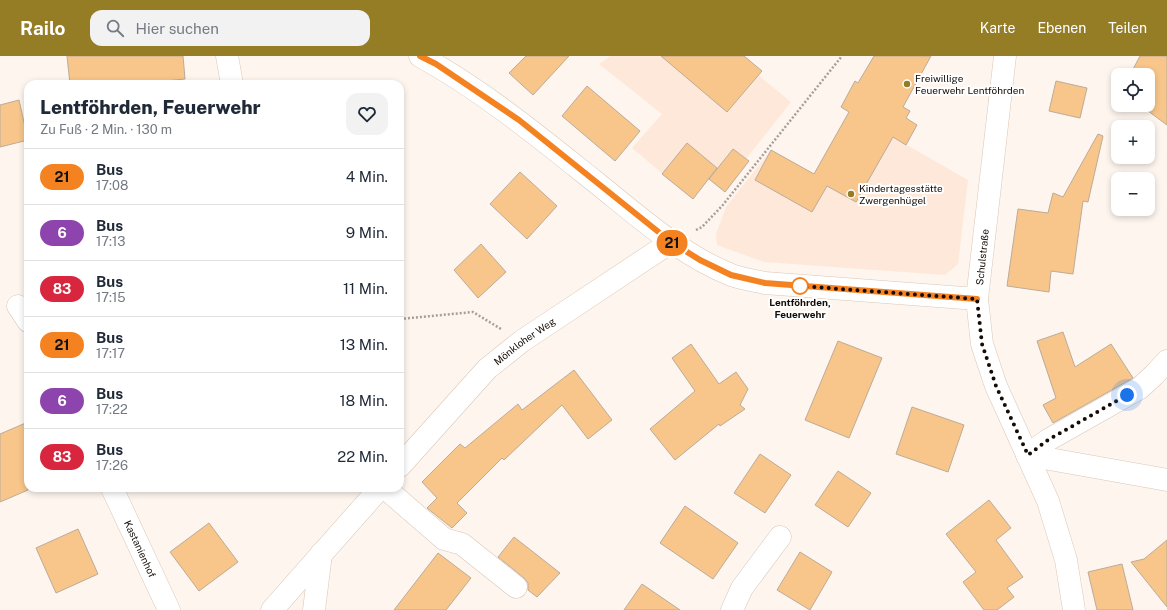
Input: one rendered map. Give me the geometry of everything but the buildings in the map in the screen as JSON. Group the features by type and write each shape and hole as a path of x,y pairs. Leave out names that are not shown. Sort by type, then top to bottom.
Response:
{"street":[{"path":"227,56 231,80"},
{"path":"420,56 436,64 519,120 671,242 700,260 731,275 765,283 977,299"},
{"name":"Schulstraße","path":"1005,56 977,299 982,344 996,386 1048,502 1066,560 1074,610"},
{"name":"Mönkloher Weg","path":"404,462 488,369 522,341 671,242"},
{"path":"1028,455 1048,440 1140,388 1167,361"},
{"path":"1028,455 1167,480"},
{"name":"Kastanienhof","path":"114,492 169,610"},
{"path":"272,610 376,492"},
{"path":"391,492 444,539 462,544 516,587"},
{"path":"732,610 742,588 780,537"},
{"path":"314,610 321,554"}],"path":[{"path":"671,242 702,227 722,206 842,56"},
{"path":"404,319 473,312 522,341"}],"shaded area":[{"path":"611,56 744,56 758,75 791,102 746,159 733,149 693,199 632,148 662,114 599,64"},
{"name":"Kindertagesstätte Zwergenhügel","path":"893,137 968,180 958,264 945,275 764,262 717,245 716,234 726,207 771,150 814,174"}],"bus line":[{"name":"21","path":"420,56 436,64 519,120 671,242 700,260 731,275 765,283 977,299"}],"place":[{"name":"Freiwillige Feuerwehr Lentföhrden","path":"907,84"},
{"name":"Kindertagesstätte Zwergenhügel","path":"851,194"},
{"name":"Lentföhrden, Feuerwehr","path":"800,286"}],"route":[{"path":"800,286 977,299 982,344 996,386 1028,455 1048,440 1127,395"}]}
